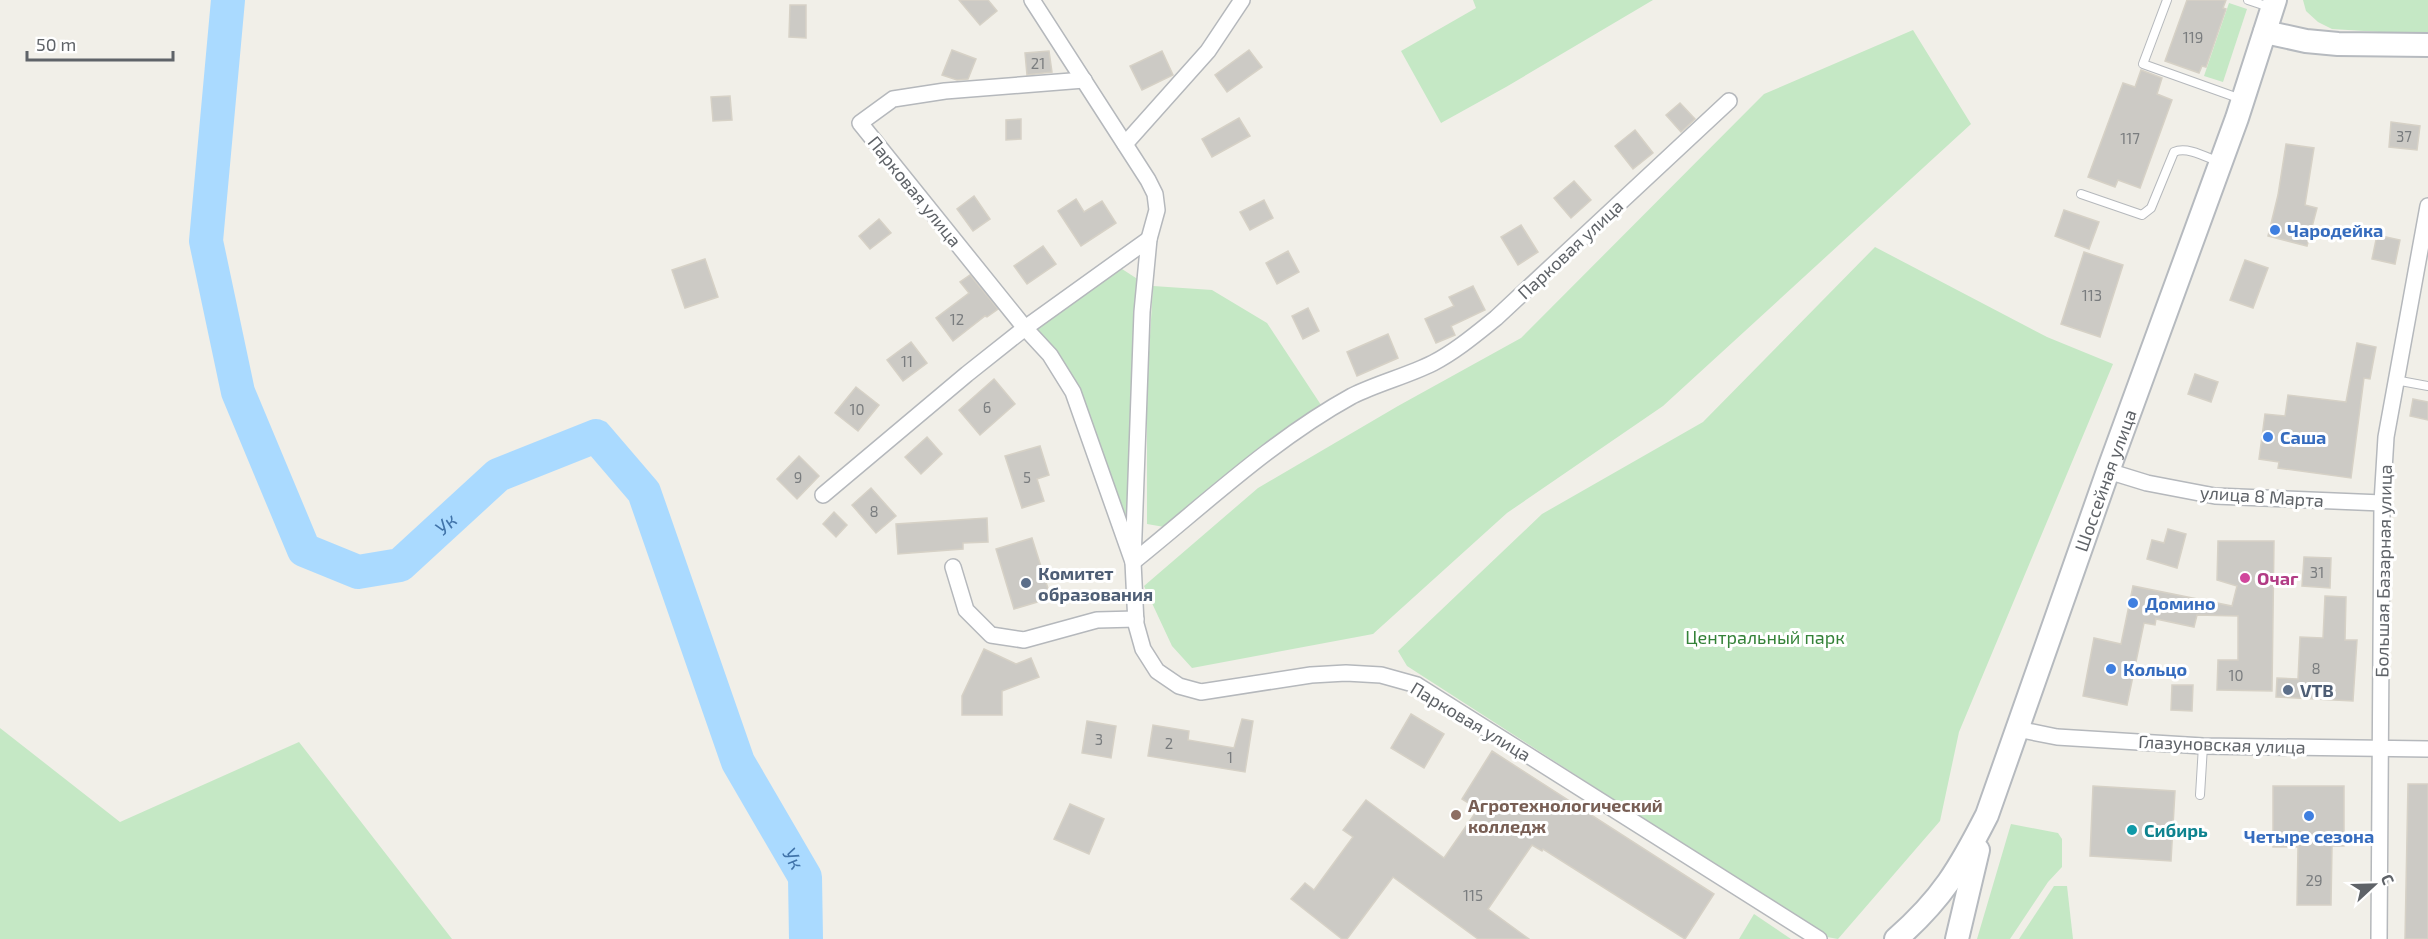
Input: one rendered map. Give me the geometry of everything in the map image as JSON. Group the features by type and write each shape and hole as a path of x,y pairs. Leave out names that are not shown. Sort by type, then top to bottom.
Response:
{"main road":[{"name":"Шоссейная улица","path":"1896,939 1917,921 1944,891 1961,866 1987,815 2108,471 2221,163 2273,4"},
{"path":"2265,32 2306,41 2338,44 2428,45"},
{"path":"1957,939 1987,815"}],"street":[{"name":"Парковая улица","path":"1032,0 1155,194 1157,210 1149,239 1142,312 1133,562 1136,619 1143,649 1157,671 1179,686 1201,692 1311,675 1346,673 1381,675 1417,685 1819,939"},
{"path":"1125,144 1208,51 1242,0"},
{"name":"Парковая улица","path":"1084,80 945,91 893,99 860,123 1050,356 1073,392 1133,562"},
{"name":"Парковая улица","path":"1133,562 1236,477 1305,426 1353,396 1433,363 1475,335 1729,101"},
{"name":"Большая Базарная улица","path":"2379,939 2382,503 2386,437 2428,206"},
{"path":"823,495 1025,328 1149,239"},
{"name":"улица 8 Марта","path":"2108,471 2147,483 2215,496 2382,503"},
{"path":"953,567 966,610 991,635 1024,640 1096,620 1136,619"},
{"name":"Глазуновская улица","path":"2017,729 2057,736 2203,746 2428,748"}],"lane":[{"path":"2167,0 2143,64 2243,99"},
{"path":"2248,0 2273,4"},
{"path":"2081,194 2142,215 2151,208 2174,152 2180,149 2186,150 2221,163"},
{"path":"2395,380 2428,386"},
{"path":"2200,795 2203,746"}],"green space":[{"path":"1473,0 1653,0 1441,123 1401,51 1476,8"},
{"path":"2303,0 2428,0 2428,35 2332,29 2318,22 2306,11"},
{"path":"2229,3 2247,9 2223,82 2204,76"},
{"path":"1913,30 1971,124 1663,406 1507,513 1373,634 1192,668 1172,646 1144,586 1258,488 1398,406 1521,338 1764,94"},
{"name":"Центральный парк","path":"1875,247 2047,337 2113,364 1959,732 1940,821 1838,939 1827,937 1407,666 1398,651 1542,514 1703,422"},
{"path":"1122,269 1139,280 1127,518 1100,453 1034,329"},
{"path":"1153,286 1212,290 1267,323 1323,408 1259,448 1170,528 1147,524 1147,386"},
{"path":"0,728 120,822 299,742 452,939 0,939"},
{"path":"2011,824 2058,833 2062,839 2062,867 2048,882 2010,939 1977,939"},
{"path":"2054,886 2067,886 2073,939 2019,939"},
{"path":"1754,914 1791,939 1739,939"}],"building":[{"path":"959,0 988,0 997,11 980,25"},
{"path":"2187,0 2226,0 2223,8 2226,9 2206,67 2202,66 2199,73 2165,61"},
{"path":"790,5 806,5 806,38 789,37"},
{"path":"952,50 976,59 968,79 957,80 942,75"},
{"path":"1249,50 1262,67 1227,92 1215,75"},
{"path":"1049,51 1052,72 1027,75 1025,53"},
{"path":"1162,51 1173,75 1142,90 1130,66"},
{"path":"2141,70 2162,78 2157,94 2172,100 2140,188 2118,180 2115,187 2088,177 2123,83 2135,87"},
{"path":"730,96 732,120 713,121 711,97"},
{"path":"1680,103 1695,119 1681,132 1666,115"},
{"path":"1239,118 1250,136 1212,157 1202,139"},
{"path":"1021,119 1021,139 1006,140 1006,120"},
{"path":"2391,122 2420,126 2417,150 2389,147"},
{"path":"1635,130 1653,153 1633,169 1615,146"},
{"path":"2286,144 2314,148 2305,205 2317,208 2307,246 2268,236 2278,195"},
{"path":"1574,181 1591,200 1571,218 1554,198"},
{"path":"974,196 990,219 973,231 957,209"},
{"path":"1076,199 1084,212 1102,201 1116,223 1081,246 1058,211"},
{"path":"1264,200 1273,218 1250,230 1240,212"},
{"path":"2064,210 2099,222 2089,249 2055,236"},
{"path":"879,219 891,233 870,249 859,236"},
{"path":"1521,225 1538,252 1518,265 1501,237"},
{"path":"2377,235 2400,240 2395,264 2372,259"},
{"path":"1043,246 1056,264 1027,284 1014,266"},
{"path":"1288,251 1299,272 1277,284 1266,263"},
{"path":"2084,252 2123,265 2100,337 2061,324"},
{"path":"705,259 718,297 685,308 672,270"},
{"path":"2245,260 2268,268 2253,308 2230,300"},
{"path":"970,275 998,309 987,317 985,316 953,341 936,318 969,293 960,282"},
{"path":"1473,286 1485,310 1451,326 1455,335 1436,343 1425,319 1454,306 1449,297"},
{"path":"1308,308 1319,331 1303,339 1292,316"},
{"path":"1388,334 1398,358 1357,376 1347,352"},
{"path":"911,342 927,363 903,381 887,360"},
{"path":"2357,343 2376,347 2370,379 2364,378 2351,478 2278,468 2279,462 2259,459 2265,414 2285,416 2288,395 2346,402"},
{"path":"2195,374 2218,382 2211,402 2188,394"},
{"path":"994,379 1015,404 980,435 959,410"},
{"path":"856,387 879,405 858,431 835,413"},
{"path":"2413,399 2428,402 2428,420 2410,416"},
{"path":"927,437 942,454 921,474 905,457"},
{"path":"1040,446 1049,475 1037,479 1044,501 1022,508 1005,456"},
{"path":"799,456 819,476 797,499 777,479"},
{"path":"871,488 896,516 876,533 852,505"},
{"path":"834,512 847,525 836,537 823,524"},
{"path":"987,518 988,542 963,543 963,549 898,554 896,524"},
{"path":"2168,529 2186,534 2177,568 2147,559 2152,540 2164,543"},
{"name":"Комитет образования","path":"1032,538 1051,598 1014,609 996,549"},
{"path":"2218,541 2274,541 2272,691 2217,690 2218,660 2238,660 2238,616 2197,615 2194,627 2156,619 2155,625 2144,623 2127,705 2083,696 2094,638 2121,644 2133,586 2232,606 2237,586 2217,580"},
{"path":"2304,557 2331,558 2330,588 2302,586"},
{"path":"2325,596 2346,597 2345,640 2357,640 2353,701 2276,697 2277,678 2298,679 2300,637 2323,638"},
{"path":"984,649 1016,664 1031,658 1039,677 1002,691 1002,715 962,715 962,696"},
{"path":"2172,685 2193,685 2192,711 2171,710"},
{"path":"1411,714 1444,734 1424,768 1391,748"},
{"path":"1242,719 1253,721 1245,772 1148,756 1153,725 1189,731 1188,740 1234,748"},
{"path":"1087,721 1116,726 1111,758 1082,753"},
{"path":"1492,751 1714,894 1685,939 1543,849 1542,851 1532,845 1488,909 1529,939 1478,939 1393,877 1347,939 1342,939 1291,899 1305,883 1314,890 1353,837 1343,830 1366,800 1444,858 1478,809 1462,799"},
{"path":"2408,784 2428,784 2428,939 2405,939"},
{"name":"Сибирь","path":"2093,786 2175,791 2171,861 2090,856"},
{"name":"Четыре сезона","path":"2273,786 2344,786 2344,846 2332,846 2331,905 2297,905 2298,847 2273,847"},
{"path":"1070,804 1104,819 1089,854 1054,839"}],"waterway":[{"name":"Ук","path":"228,0 206,241 238,392 304,550 358,572 400,565 498,475 596,436 644,492 738,762 805,877 806,939"}],"place":[{"name":"Чародейка","path":"2275,230"},
{"name":"Саша","path":"2268,437"},
{"name":"Очаг","path":"2245,578"},
{"name":"Комитет образования","path":"1026,583"},
{"name":"Домино","path":"2133,603"},
{"name":"Кольцо","path":"2111,669"},
{"name":"VTB","path":"2288,690"},
{"name":"Агротехнологический колледж","path":"1456,815"},
{"name":"Четыре сезона","path":"2309,816"},
{"name":"Сибирь","path":"2132,830"}]}
